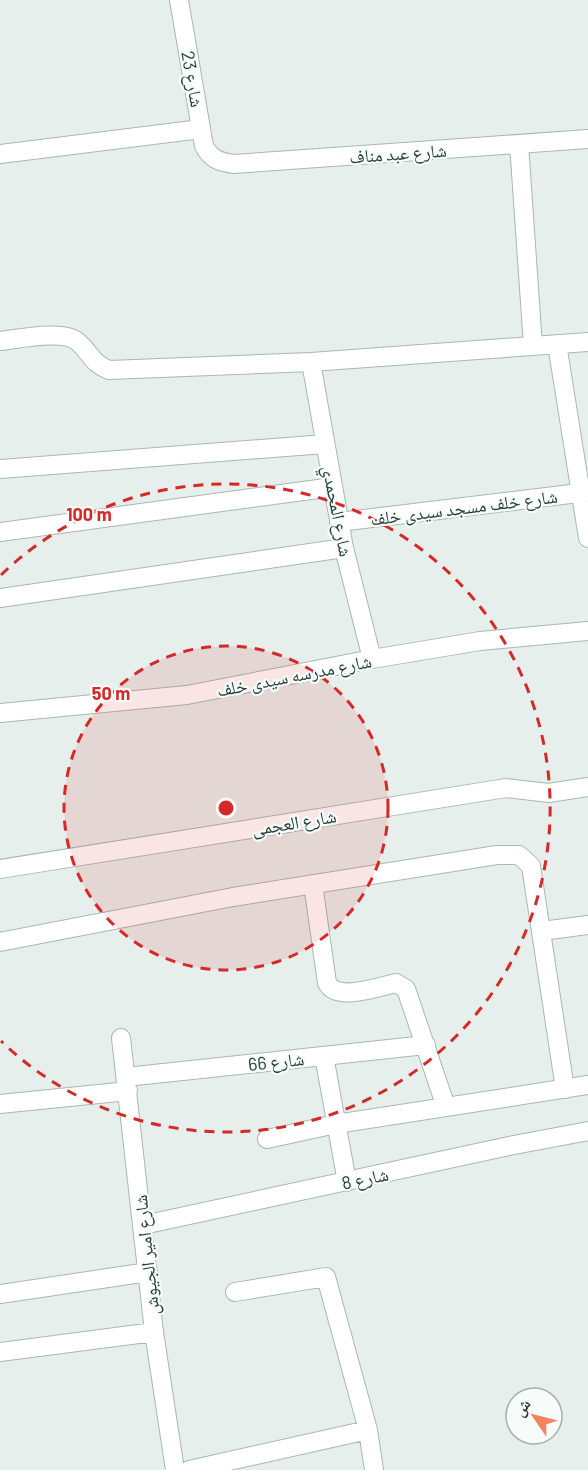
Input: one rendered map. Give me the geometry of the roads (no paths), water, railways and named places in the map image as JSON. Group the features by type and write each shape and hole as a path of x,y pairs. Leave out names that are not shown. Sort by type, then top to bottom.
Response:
{"street":[{"name":"شارع 23","path":"179,0 204,146 210,157"},
{"path":"0,154 201,129"},
{"name":"شارع عبد مناف","path":"210,157 222,163 234,164 588,140"},
{"path":"519,144 533,346"},
{"path":"0,341 54,336 70,338 81,345 93,361 109,370 311,362 588,342"},
{"path":"557,344 584,492 588,538"},
{"name":"شارع المحمدي","path":"311,362 344,548 372,659"},
{"path":"0,469 326,444"},
{"path":"0,532 333,487"},
{"name":"شارع خلف مسجد سيدى خلف","path":"339,522 584,492"},
{"path":"0,598 344,548"},
{"name":"شارع مدرسه سيدى خلف","path":"0,713 187,695 372,659 480,641 588,631"},
{"name":"شارع العجمى","path":"0,869 506,788 549,793 588,788"},
{"path":"0,942 80,925 313,884 497,855 519,855 531,866 565,1089"},
{"path":"313,884 327,983 330,989 341,994 396,983 400,985 409,995 446,1107"},
{"path":"542,931 588,925"},
{"name":"شارع امير الجيوش","path":"121,1038 154,1332 176,1470"},
{"name":"شارع 66","path":"0,1104 324,1056 426,1045"},
{"path":"324,1056 347,1182"},
{"path":"267,1138 336,1124 588,1085"},
{"name":"شارع 8","path":"142,1225 588,1131"},
{"path":"0,1294 148,1272"},
{"path":"235,1292 327,1277 368,1430 374,1470"},
{"path":"0,1352 154,1332"},
{"path":"189,1470 368,1430"}]}
